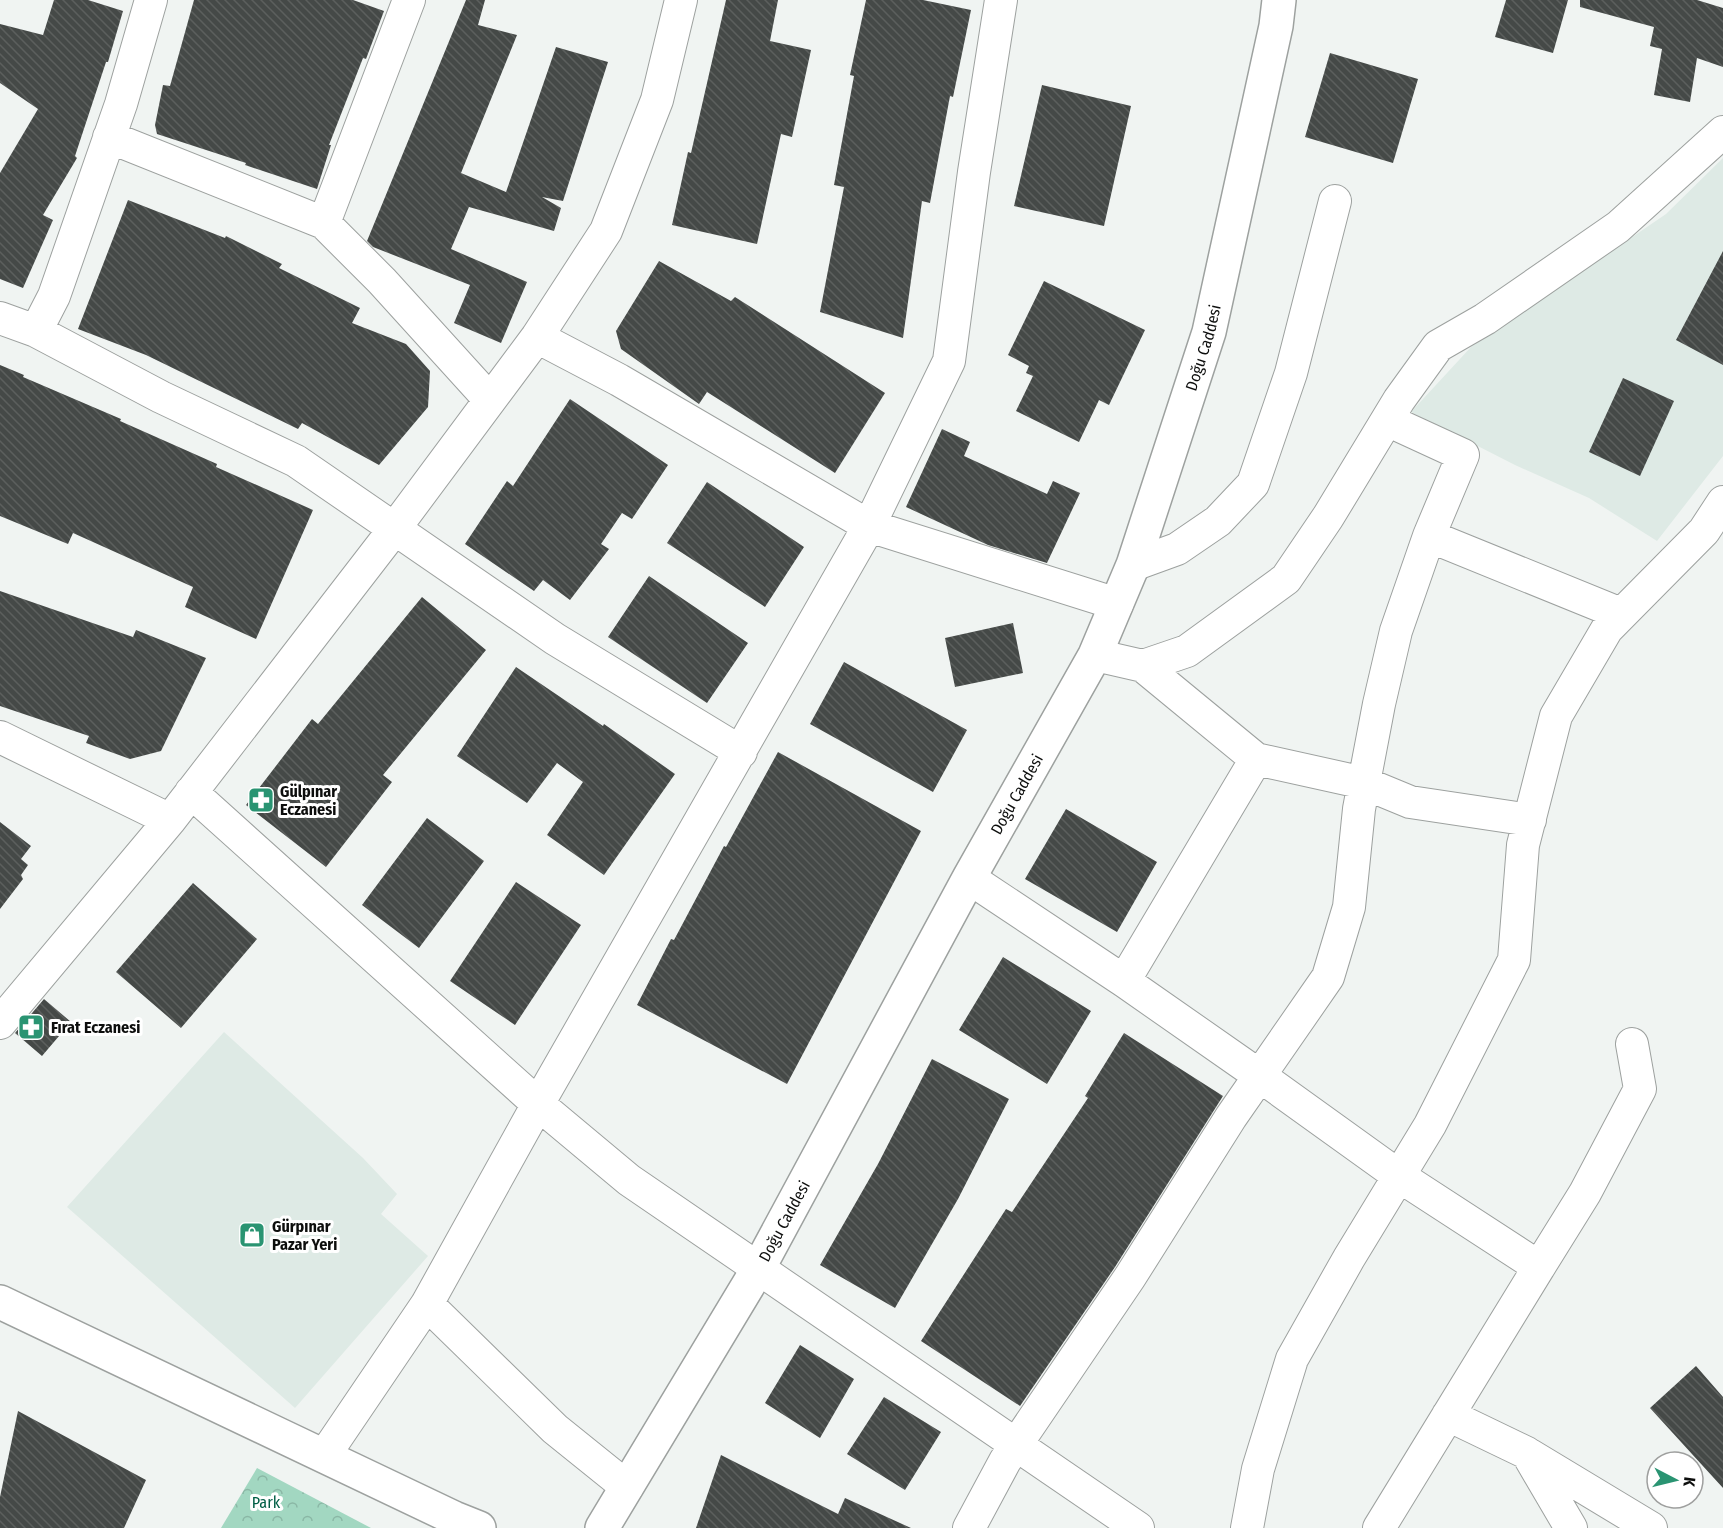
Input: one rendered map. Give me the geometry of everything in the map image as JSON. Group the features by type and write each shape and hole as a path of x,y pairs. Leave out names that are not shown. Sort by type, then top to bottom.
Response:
{"street":[{"path":"36,331 54,296 109,137 151,0"},
{"path":"324,223 409,0"},
{"path":"0,1023 170,820 537,337 606,231 657,100 681,0"},
{"path":"324,1456 427,1304 538,1104 869,526 949,361 974,172 1001,0"},
{"name":"Doğu Caddesi","path":"602,1528 758,1269 969,878 1095,655 1133,565 1209,332 1276,26 1279,0"},
{"path":"1143,666 1187,651 1286,579 1328,517 1399,400 1438,346 1485,319 1618,227 1723,132"},
{"path":"109,137 324,223 382,281 490,400"},
{"path":"1133,565 1177,549 1218,521 1253,484 1291,373 1335,201"},
{"path":"0,318 36,331 161,397 296,461 555,639 741,752"},
{"path":"537,337 619,380 869,526 1117,604"},
{"path":"969,1528 1016,1445 1130,1277 1231,1117 1328,977 1349,907 1359,809 1396,631 1429,536 1462,455 1387,420"},
{"path":"1247,1528 1258,1469 1292,1359 1348,1258 1430,1125 1514,960 1523,845 1556,716 1607,629 1704,531 1723,502"},
{"path":"1429,536 1621,614"},
{"path":"1095,655 1143,666 1256,759 1364,783 1410,802 1530,820"},
{"path":"0,737 170,820"},
{"path":"1124,981 1256,759"},
{"path":"191,792 538,1104 629,1180 1138,1528"},
{"path":"969,878 1124,981 1399,1176 1539,1267"},
{"path":"1379,1528 1585,1193 1640,1089 1632,1044"},
{"path":"0,1302 479,1528"},
{"path":"427,1304 555,1429 627,1487"},
{"path":"1448,1415 1527,1452 1651,1528"},
{"path":"1527,1452 1571,1528"}],"shaded area":[{"path":"1723,158 1723,456 1657,541 1589,498 1515,465 1411,412 1471,347 1666,214"},
{"name":"Gürpınar Pazar Yeri","path":"224,1032 363,1158 397,1194 381,1214 428,1256 295,1408 67,1207"}],"green space":[{"name":"Park","path":"257,1468 371,1528 221,1528"}],"building":[{"path":"54,0 88,0 123,11 75,156 77,158 43,215 53,220 23,288 0,279 0,173 38,109 0,83 0,24 43,35"},
{"path":"194,0 353,0 384,11 329,145 331,145 317,189 157,134 155,125 163,85 170,86"},
{"path":"466,0 485,0 478,25 517,35 461,173 506,192 556,47 608,62 563,201 542,197 561,208 554,231 469,207 451,249 527,282 501,343 454,323 470,285 373,247 367,241"},
{"path":"726,0 778,0 770,41 811,50 792,137 781,134 757,244 672,225"},
{"path":"866,0 923,0 971,10 953,97 950,96 930,203 922,201 903,338 820,312 844,187 834,185 854,76 850,75"},
{"path":"1506,0 1568,0 1553,53 1495,37"},
{"path":"1580,0 1697,0 1723,8 1723,67 1697,58 1690,102 1654,95 1662,49 1650,46 1654,27 1580,7"},
{"path":"1330,53 1418,79 1393,163 1305,137"},
{"path":"1042,85 1131,106 1104,226 1014,206"},
{"path":"128,200 225,238 226,236 282,264 279,268 360,308 352,323 406,344 430,371 428,407 379,465 302,423 298,429 146,355 78,329"},
{"path":"1723,251 1723,365 1676,340"},
{"path":"659,261 731,301 735,297 885,393 835,473 707,392 699,404 621,349 616,331"},
{"path":"1044,281 1145,330 1109,405 1099,400 1079,442 1016,411 1033,376 1026,373 1029,366 1008,355"},
{"path":"0,365 121,419 120,421 217,464 216,467 313,510 256,639 185,607 193,587 73,533 68,544 0,516"},
{"path":"1623,378 1674,401 1640,476 1589,452"},
{"path":"570,399 668,465 632,519 622,513 601,544 609,549 570,600 543,580 534,591 465,544 507,481 513,486"},
{"path":"942,429 970,442 964,456 1047,494 1053,481 1080,493 1047,563 988,545 906,507"},
{"path":"707,482 804,547 765,607 667,543"},
{"path":"649,576 748,643 707,703 608,637"},
{"path":"0,591 133,637 136,630 206,658 161,751 130,759 86,743 89,736 0,706"},
{"path":"422,597 486,650 383,775 392,782 326,867 246,805 312,719 318,724"},
{"path":"1013,623 1023,673 955,687 945,638"},
{"path":"844,662 967,730 933,792 810,724"},
{"path":"516,667 603,726 604,724 675,774 604,875 547,835 583,782 557,763 527,803 457,756"},
{"path":"778,752 921,831 787,1084 637,1005 671,939 674,940"},
{"path":"1066,809 1157,862 1117,932 1025,879"},
{"path":"427,818 484,861 419,948 362,905"},
{"path":"0,822 31,846 21,859 28,865 21,875 23,879 0,909"},
{"path":"516,882 581,925 515,1025 450,981"},
{"path":"193,883 257,939 181,1028 116,972"},
{"path":"1003,957 1091,1011 1047,1084 959,1030"},
{"path":"44,999 71,1022 42,1056 15,1033"},
{"path":"1124,1033 1223,1096 1115,1267 1020,1406 921,1341 1006,1209 1012,1212 1088,1098 1085,1096"},
{"path":"932,1059 1009,1099 958,1199 895,1308 820,1265 878,1164"},
{"path":"800,1345 854,1379 820,1438 765,1403"},
{"path":"1696,1366 1723,1397 1723,1488 1705,1468 1705,1450 1688,1450 1650,1408"},
{"path":"884,1397 941,1432 905,1490 847,1454"},
{"path":"18,1411 146,1480 124,1528 0,1528 0,1497"},
{"path":"721,1455 838,1514 845,1498 911,1528 696,1528"}],"place":[{"name":"Gülpınar Eczanesi","path":"261,800"},
{"name":"Fırat Eczanesi","path":"31,1027"},
{"name":"Gürpınar Pazar Yeri","path":"252,1235"}]}
